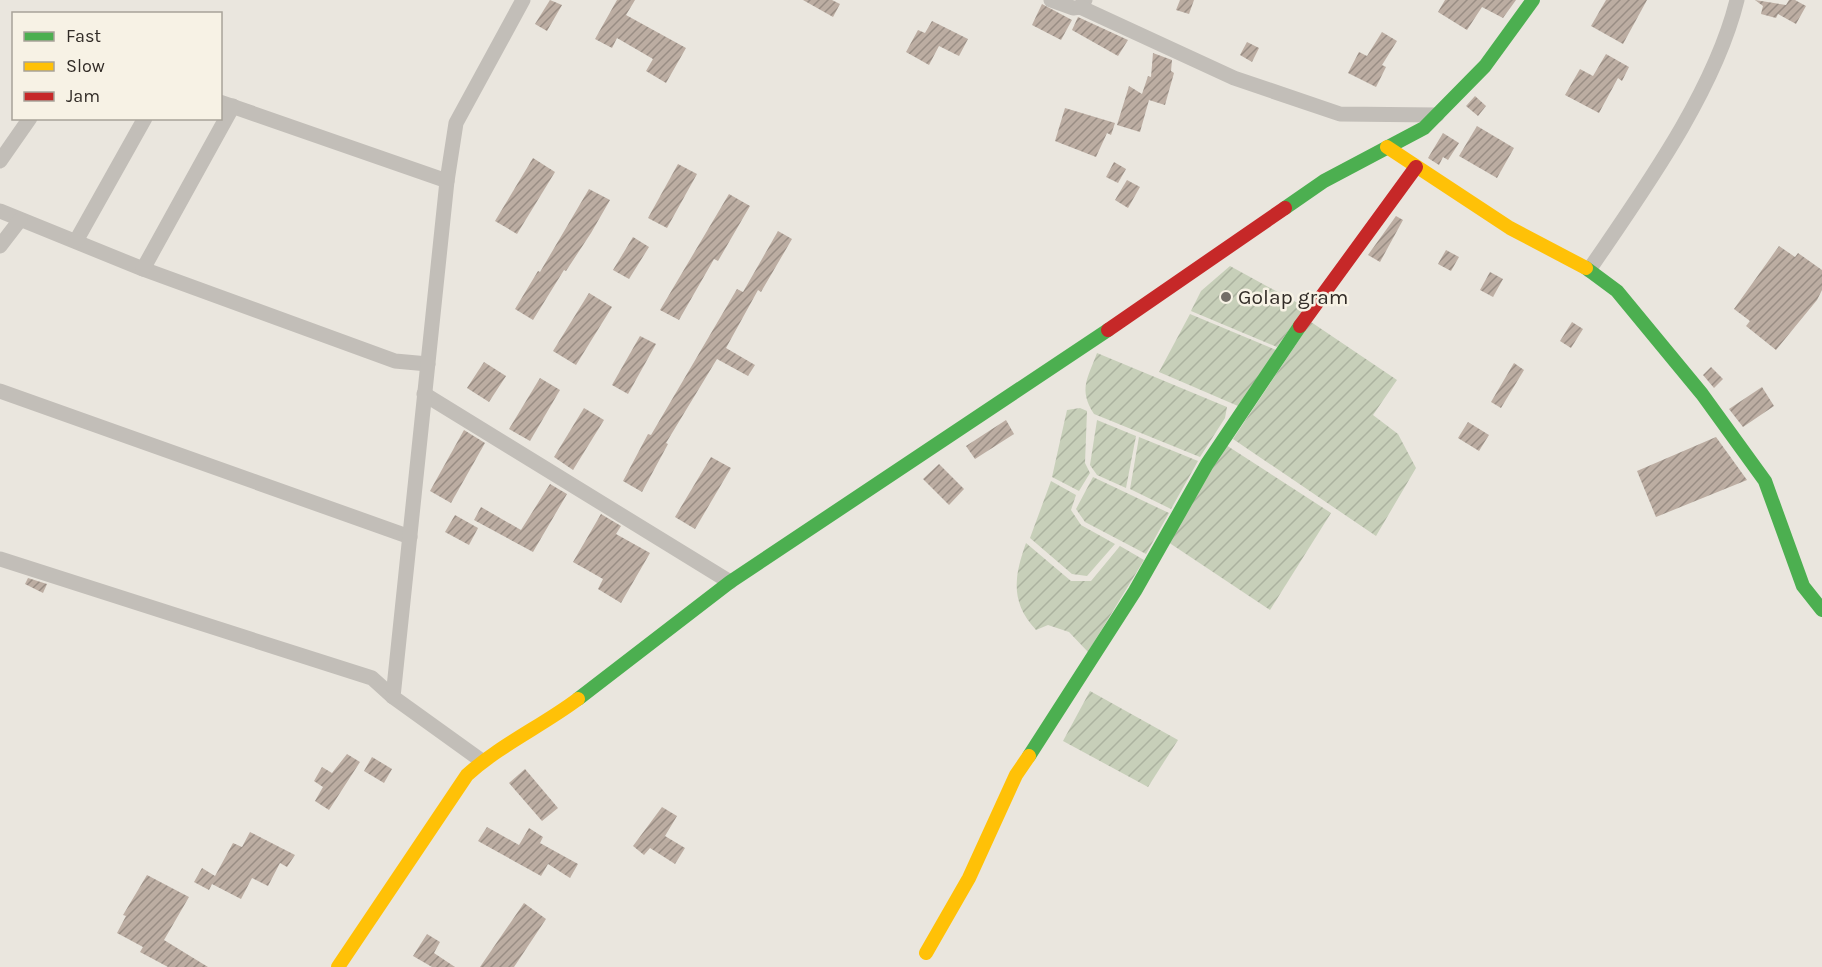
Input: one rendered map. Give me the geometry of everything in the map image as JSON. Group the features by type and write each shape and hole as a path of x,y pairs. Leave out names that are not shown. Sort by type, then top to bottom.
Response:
{"street":[{"path":"393,697 447,180 456,123 523,0"},
{"path":"1052,0 1073,8 1082,3 1234,78 1340,114 1437,115"},
{"path":"338,967 467,775 482,761 552,719 730,582 1136,311 1324,181 1424,128 1485,66 1533,0"},
{"path":"1589,270 1624,218 1700,93 1737,0"},
{"path":"227,104 447,180"},
{"path":"0,161 29,120"},
{"path":"76,242 144,120"},
{"path":"143,269 219,120"},
{"path":"1387,147 1510,228 1589,270 1617,291 1702,394 1765,481 1803,586 1822,610"},
{"path":"926,952 969,878 1016,775 1057,716 1135,591 1207,464 1313,306 1416,167"},
{"path":"0,211 143,269 395,361 428,364"},
{"path":"0,246 20,220"},
{"path":"0,390 410,537"},
{"path":"424,394 730,582"},
{"path":"0,559 372,678 393,697 482,761"}],"green space":[{"path":"1230,266 1305,307 1277,347 1191,311 1201,291"},
{"path":"1190,314 1276,350 1238,406 1159,372"},
{"path":"1311,322 1397,380 1373,415 1398,434 1416,468 1376,536 1233,439"},
{"path":"1097,353 1227,407 1225,418 1200,457 1094,414 1086,397 1086,384"},
{"path":"1080,408 1087,411 1085,463 1090,473 1079,491 1052,477 1067,410"},
{"path":"1097,420 1136,436 1126,488 1097,475 1090,465"},
{"path":"1139,437 1198,461 1171,509 1130,489"},
{"path":"1226,445 1331,513 1270,610 1168,542"},
{"path":"1093,477 1169,513 1146,554 1085,522 1076,509"},
{"path":"1051,481 1076,495 1071,510 1081,525 1115,544 1087,576 1072,574 1030,538"},
{"path":"1026,543 1071,581 1091,581 1120,546 1144,560 1088,652 1069,632 1048,625 1036,630 1028,620 1018,599 1017,589 1019,567"},
{"path":"1090,691 1178,740 1148,787 1063,741"}],"building":[{"path":"550,0 562,5 547,31 535,24"},
{"path":"617,0 635,0 626,15 686,48 666,83 646,71 653,59 617,38 612,48 595,39"},
{"path":"803,0 832,0 840,4 833,17"},
{"path":"1180,0 1194,0 1189,14 1176,10"},
{"path":"1445,0 1516,0 1503,18 1482,7 1467,30 1438,12"},
{"path":"1606,0 1647,0 1623,44 1591,26"},
{"path":"1755,0 1786,5 1789,0 1795,0 1806,6 1796,24 1778,14 1776,18 1761,14 1763,6"},
{"path":"1042,4 1072,20 1061,40 1032,25"},
{"path":"1078,17 1128,40 1118,56 1072,30"},
{"path":"932,21 968,39 959,56 939,46 929,65 906,52 918,30 925,33"},
{"path":"1382,32 1397,41 1382,65 1386,67 1376,87 1348,73 1359,52 1367,56"},
{"path":"1247,42 1259,48 1252,62 1240,55"},
{"path":"1153,53 1172,60 1171,71 1174,73 1165,105 1149,100 1140,132 1117,125 1129,86 1142,94 1148,76 1151,77"},
{"path":"1606,54 1629,67 1622,81 1618,78 1599,113 1565,95 1580,69 1593,76"},
{"path":"1475,96 1486,106 1478,116 1466,106"},
{"path":"1065,108 1115,123 1111,135 1107,133 1096,157 1055,141"},
{"path":"1477,126 1514,148 1497,178 1459,156"},
{"path":"1443,133 1459,143 1448,160 1443,157 1439,165 1428,158"},
{"path":"533,158 555,172 517,234 495,221"},
{"path":"1114,162 1126,169 1118,183 1106,177"},
{"path":"678,164 697,174 667,228 648,218"},
{"path":"1127,180 1140,187 1128,208 1115,200"},
{"path":"589,189 610,200 591,233 566,271 564,270 533,320 515,309 538,271 540,272"},
{"path":"729,194 750,206 718,261 714,259 679,320 660,310"},
{"path":"1396,216 1403,220 1380,262 1368,255"},
{"path":"778,231 792,239 761,292 758,290 726,348 755,365 748,376 717,359 666,443 668,444 642,492 623,481 648,434 651,435 737,289 743,292"},
{"path":"633,237 649,247 629,279 613,270"},
{"path":"1779,246 1795,257 1798,253 1822,270 1822,290 1817,300 1776,350 1746,326 1750,321 1734,309"},
{"path":"1446,250 1459,257 1451,271 1438,264"},
{"path":"1490,272 1503,279 1493,297 1480,290"},
{"path":"589,293 612,307 576,365 553,351"},
{"path":"1572,322 1583,329 1571,348 1560,341"},
{"path":"640,336 656,344 628,394 612,385"},
{"path":"484,362 506,376 489,402 467,388"},
{"path":"1514,363 1524,370 1501,408 1491,402"},
{"path":"1711,367 1723,379 1714,388 1703,375"},
{"path":"540,378 560,390 530,441 509,429"},
{"path":"1762,387 1774,406 1743,427 1729,409"},
{"path":"584,408 604,420 573,470 554,457"},
{"path":"1006,420 1014,434 975,459 966,446"},
{"path":"1468,422 1489,435 1479,451 1458,438"},
{"path":"464,430 485,443 451,503 430,491"},
{"path":"1716,437 1747,480 1656,517 1637,471"},
{"path":"711,457 731,468 695,529 675,517"},
{"path":"939,464 964,489 949,505 923,479"},
{"path":"550,484 567,494 533,552 474,520 481,507 521,530"},
{"path":"601,514 621,526 616,534 650,553 621,603 598,589 603,579 573,562"},
{"path":"455,515 478,528 469,545 445,532"},
{"path":"28,578 47,584 43,593 25,584"},
{"path":"347,754 360,762 329,810 315,801 323,787 314,781 322,767 332,773"},
{"path":"372,757 392,769 384,783 364,771"},
{"path":"525,769 558,808 542,821 509,783"},
{"path":"662,807 677,816 665,836 685,848 675,864 650,848 644,855 633,846"},
{"path":"487,827 519,845 529,828 543,837 540,843 578,864 570,878 548,864 541,876 478,841"},
{"path":"250,832 295,855 287,867 280,863 268,886 252,878 241,899 212,884 209,890 194,882 202,868 215,876 233,843 242,847"},
{"path":"147,875 189,897 164,940 208,967 168,967 140,952 143,947 117,933 126,916 123,915"},
{"path":"524,903 546,919 514,967 480,967"},
{"path":"427,934 440,942 434,953 455,967 432,967 413,956"}],"traffic: fast":[{"path":"1285,208 1324,181 1424,128 1485,66 1533,0"},
{"path":"1586,268 1617,291 1702,394 1765,481 1803,586 1822,610"},
{"path":"1029,756 1135,591 1207,464 1300,326"},
{"path":"578,699 730,582 1108,330"}],"traffic: slow":[{"path":"1387,147 1510,228 1586,268"},
{"path":"338,967 467,775 493,754 578,699"},
{"path":"926,953 969,878 1016,775 1029,756"}],"traffic: jam":[{"path":"1300,326 1416,167"},
{"path":"1108,330 1285,208"}],"place":[{"name":"Golap gram","path":"1226,297"}]}
